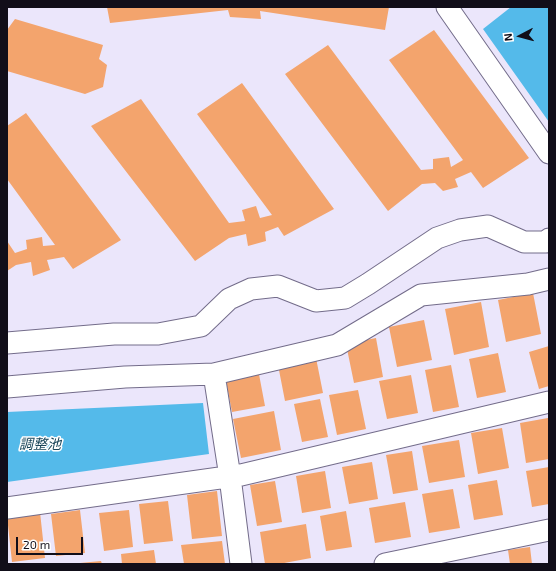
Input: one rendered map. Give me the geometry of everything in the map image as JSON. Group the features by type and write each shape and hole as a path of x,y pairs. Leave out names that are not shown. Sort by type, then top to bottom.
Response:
{"street":[{"path":"447,7 549,153"},
{"path":"7,343 114,334 158,334 201,326 229,299 251,289 278,286 316,301 345,298 437,238 460,230 488,226 524,242 546,242 549,240"},
{"path":"7,387 124,377 214,374 337,345 421,295 528,284 549,279"},
{"path":"214,374 230,477 241,564"},
{"path":"7,508 241,475 549,402"},
{"path":"385,564 549,530"}],"water":[{"path":"511,7 549,7 549,122 483,29"},
{"name":"調整池","path":"203,403 209,454 7,482 7,412"}],"building":[{"path":"107,7 389,7 385,30 260,11 261,19 230,17 228,10 110,23"},
{"path":"15,19 103,45 99,59 107,65 103,87 85,94 7,71 7,30"},
{"path":"434,30 529,158 483,188 471,172 455,179 458,187 443,191 435,183 422,184 388,211 285,74 328,45 421,170 433,169 433,159 449,157 451,167 463,160 389,60"},
{"path":"242,83 334,209 284,236 278,227 265,232 266,241 248,246 246,234 229,238 195,261 91,126 141,99 229,223 245,221 242,210 256,206 260,218 272,215 197,114"},
{"path":"26,113 121,240 73,269 64,257 47,260 50,270 33,276 31,262 16,265 7,271 7,241 15,253 27,249 26,240 42,237 43,246 55,245 7,179 7,126"},
{"path":"533,293 541,334 506,342 498,300"},
{"path":"481,302 489,347 454,355 445,309"},
{"path":"424,320 432,360 397,367 389,327"},
{"path":"376,338 383,377 354,383 346,344"},
{"path":"549,346 549,386 539,389 529,352"},
{"path":"498,353 506,392 477,398 469,359"},
{"path":"316,358 323,393 285,401 278,365"},
{"path":"451,365 459,407 433,412 425,370"},
{"path":"258,369 265,406 232,412 225,376"},
{"path":"411,375 418,413 387,419 379,381"},
{"path":"358,390 366,429 337,435 329,395"},
{"path":"320,399 328,437 302,442 294,404"},
{"path":"274,411 281,450 241,458 233,419"},
{"path":"548,418 549,459 526,463 520,423"},
{"path":"502,428 509,468 478,474 471,433"},
{"path":"459,440 465,477 429,483 422,446"},
{"path":"412,451 418,490 393,494 386,455"},
{"path":"372,462 378,499 349,504 342,467"},
{"path":"549,467 549,504 532,507 526,471"},
{"path":"325,471 331,508 302,513 296,476"},
{"path":"497,480 503,515 474,520 468,485"},
{"path":"275,481 282,522 257,526 250,485"},
{"path":"453,489 460,528 429,533 422,494"},
{"path":"217,491 222,536 192,539 187,495"},
{"path":"168,501 173,541 144,544 139,504"},
{"path":"405,502 411,537 375,543 369,508"},
{"path":"80,510 85,553 56,556 51,514"},
{"path":"129,510 133,547 104,551 99,513"},
{"path":"346,511 352,547 326,551 320,516"},
{"path":"40,512 45,558 12,562 7,516"},
{"path":"306,524 311,558 279,564 265,564 260,532"},
{"path":"222,541 225,564 184,564 181,545"},
{"path":"530,547 532,564 510,564 508,550"},
{"path":"154,550 156,564 122,564 121,554"},
{"path":"101,561 102,564 80,564 80,563"}]}
